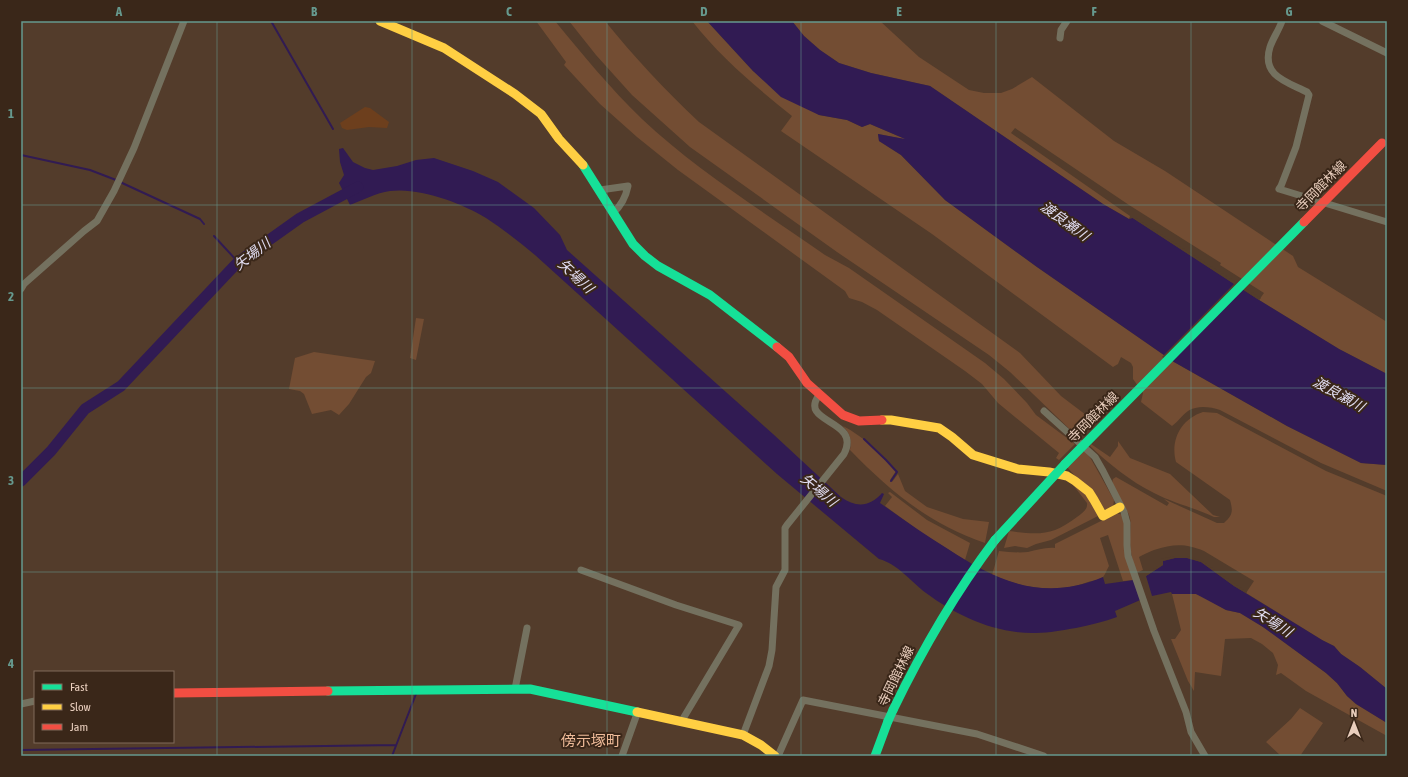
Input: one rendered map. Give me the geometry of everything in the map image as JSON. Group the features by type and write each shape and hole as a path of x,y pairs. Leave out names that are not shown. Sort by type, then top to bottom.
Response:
{"street":[{"path":"21,289 24,284 84,230 97,221 114,191 134,148 184,21"},
{"path":"380,21 444,48 526,102 540,114 559,139 586,168 633,244 645,256 658,266 710,295 765,337 789,357 807,383 843,415 854,420 891,420 934,426 946,432 967,452 973,455 1024,470 1055,472 1071,478 1091,495 1104,516 1120,507"},
{"path":"1060,38 1061,30 1067,21"},
{"path":"1282,21 1271,46 1268,64 1274,75 1307,92 1309,95 1296,147 1279,189 1387,222"},
{"path":"1322,21 1387,53"},
{"name":"寺岡館林線","path":"875,756 893,710 934,629 958,590 995,540 1026,504 1084,444 1385,140"},
{"path":"600,190 628,186 626,194 614,213"},
{"path":"743,735 769,666 772,650 776,587 784,570 784,533 786,525 844,454 847,445 846,435 843,430 824,419 818,413 815,404 819,395"},
{"path":"1044,411 1084,444 1095,457 1104,471 1126,517 1128,556 1154,631 1186,712 1191,732 1205,756"},
{"path":"581,570 676,605 739,625 684,716 683,721"},
{"path":"515,689 527,628"},
{"path":"174,693 535,689 743,735 777,756 803,700 977,734 1044,756"},
{"path":"21,704 34,701"},
{"path":"622,756 638,711"}],"shaded area":[{"path":"536,21 555,21 597,71 630,107 685,156 755,207 825,255 849,268 985,363 1004,379 1027,403 1036,415 1075,444 1059,460 1056,458 1059,453 998,403 982,384 965,371 877,310 862,302 849,298 845,291 678,170 637,137 600,104 564,65 566,62"},
{"path":"569,21 605,21 650,73 699,122 1020,353 1061,396 1086,415 1074,430 1082,437 1079,438 1010,372 989,355 837,252 690,147 632,95 596,55"},
{"path":"692,21 707,21 753,71 819,115 847,120 862,127 870,124 908,140 878,134 879,141 901,155 945,200 1037,267 1174,362 1287,426 1361,463 1387,465 1387,491 1321,463 1220,410 1204,407 1192,409 1172,426 1141,402 1143,393 1133,379 1133,367 1131,363 1121,357 1118,364 1113,367 932,234 781,131 792,116 752,83 715,47"},
{"path":"792,21 880,21 919,57 969,90 984,93 1001,93 1012,89 1032,77 1114,141 1165,171 1293,256 1298,267 1387,322 1387,374 1339,349 1259,300 1264,293 1220,265 1221,263 1129,205 1015,128 1011,133 1130,216 1129,219 1103,204 930,86 871,73 839,63 820,50 804,36"},
{"path":"365,107 370,108 389,122 387,128 369,127 347,130 342,128 340,123"},
{"path":"416,318 424,319 416,360 410,358"},
{"path":"314,352 375,361 371,373 366,377 349,404 339,415 331,410 312,414 304,394 300,391 289,389 295,358"},
{"path":"1203,412 1217,413 1326,471 1387,496 1387,689 1341,654 1334,646 1246,593 1254,581 1204,551 1197,548 1179,545 1167,546 1154,550 1139,557 1143,570 1136,573 1130,539 1130,518 1113,487 1113,479 1116,477 1167,506 1169,503 1164,499 1217,523 1224,523 1231,515 1232,507 1230,500 1176,462 1175,446 1179,431 1183,425 1195,415"},
{"path":"843,426 865,440 890,464 896,471 890,480 892,482 898,474 905,491 927,507 963,519 989,522 985,543 946,526 928,516 880,479 850,450 850,437"},
{"path":"1118,441 1130,458 1170,474 1213,515 1220,517 1214,517 1161,497 1120,472 1090,446 1091,444 1110,457 1118,446"},
{"path":"1085,451 1114,500 1113,507 1109,509 1104,509 1067,467 1080,453"},
{"path":"1070,481 1091,499 1098,516 1051,540 1027,548 1015,546 1004,548 1009,531 1045,533 1052,531 1068,523 1087,508 1087,503"},
{"path":"890,492 927,520 970,543 965,560 922,533 885,506 892,497 888,493"},
{"path":"1117,513 1123,515 1134,580 1123,581 1108,535 1100,538 1109,566 1103,577 1098,580 1064,588 1040,588 1004,580 992,575 999,551 1028,552 1045,548 1055,548 1055,544"},
{"path":"1172,594 1196,594 1204,597 1226,610 1240,613 1263,627 1326,673 1356,704 1387,723 1387,736 1306,691 1281,673 1276,675 1278,665 1273,653 1262,644 1251,638 1225,639 1221,676 1195,672 1194,691 1188,681 1171,639 1175,639 1181,630"},
{"path":"1300,708 1323,723 1300,756 1281,756 1266,742 1291,719"}],"water":[{"name":"渡良瀬川","path":"707,21 792,21 804,36 820,50 839,63 871,73 930,86 1103,204 1129,219 1133,218 1259,300 1339,349 1387,374 1387,465 1361,463 1287,426 1174,362 1037,267 945,200 901,155 879,141 878,134 905,139 870,124 862,127 847,120 819,115 781,97 753,71"},
{"path":"343,148 353,162 373,170 397,166 416,160 434,158 473,171 498,182 534,208 560,235 567,250 847,501 863,504 873,501 882,493 884,494 880,503 967,561 1003,579 1022,585 1041,588 1061,588 1103,577 1105,584 1134,580 1145,598 1115,611 1117,617 1112,619 1076,628 1041,633 1021,633 992,627 951,609 926,593 898,569 886,561 879,559 777,474 535,255 492,222 476,212 453,202 440,197 414,191 401,190 385,192 350,205 339,183 344,175 340,162 339,149"},
{"path":"1175,558 1187,558 1201,562 1234,586 1334,646 1341,654 1387,689 1387,723 1356,704 1326,673 1263,627 1240,613 1226,610 1196,594 1172,594 1171,592 1152,596 1146,576 1163,565 1163,561"}],"pier":[{"path":"1131,217 1134,217 1261,298 1259,300 1242,289 1170,362 1162,357 1234,284"},
{"path":"1175,556 1187,556 1202,561 1247,592 1246,593 1234,586 1201,562 1187,558 1175,558 1163,561 1163,565 1146,576 1145,575 1161,564 1161,559"}],"waterway":[{"path":"271,21 333,129"},
{"path":"21,155 90,170 116,180"},
{"path":"120,182 200,219 204,224"},
{"name":"矢場川","path":"21,481 51,451 85,409 121,386 238,262 300,218 358,187"},
{"path":"214,236 238,262"},
{"path":"864,439 897,472 891,481"},
{"path":"392,756 416,694"},
{"path":"21,750 396,745"}],"traffic: fast":[{"path":"583,165 633,244 645,256 658,266 710,295 777,347"},
{"path":"1065,464 1304,222"},
{"path":"995,540 1065,464"},
{"path":"893,710 940,622 966,580 995,540"},
{"path":"328,691 530,689 637,712"},
{"path":"888,721 893,710"},
{"path":"875,756 888,721"}],"traffic: slow":[{"path":"380,21 444,48 515,94 541,114 559,139 583,165"},
{"path":"882,420 891,420 939,428 973,455 1018,469 1049,472 1067,476 1089,492 1103,516 1120,507"},
{"path":"637,712 743,735 761,745 775,756"}],"traffic: jam":[{"path":"1304,222 1382,143"},
{"path":"777,347 789,357 807,383 843,415 859,421 882,420"},
{"path":"174,693 328,691"}],"district":[{"name":"傍示塚町","path":"591,740"}]}
